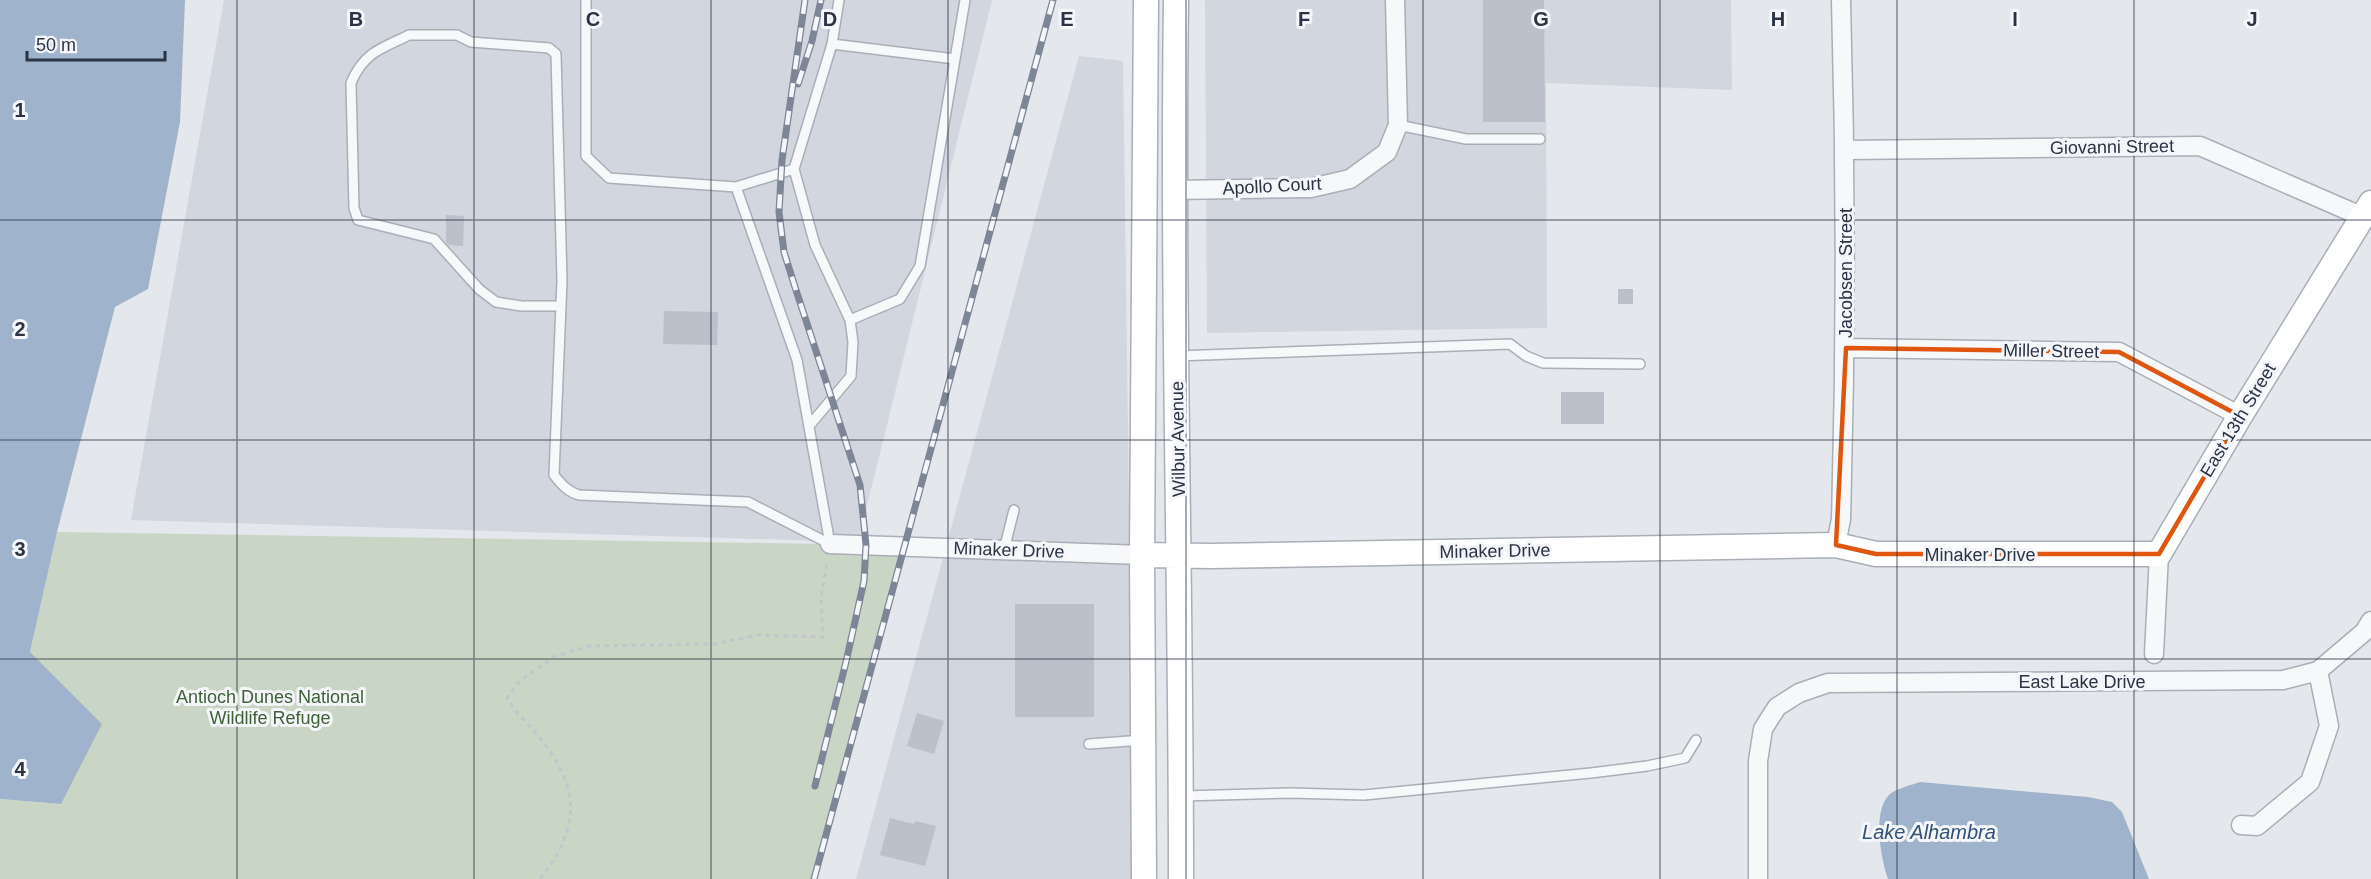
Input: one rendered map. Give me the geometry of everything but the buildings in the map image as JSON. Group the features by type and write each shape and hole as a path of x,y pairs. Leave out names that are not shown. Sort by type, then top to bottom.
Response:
{"main road":[{"name":"Wilbur Avenue","path":"1144,879 1142,555 1146,0"},
{"name":"Wilbur Avenue","path":"1176,0 1174,190 1180,556 1180,879"},
{"path":"1145,191 1174,190"},
{"name":"East 13th Street","path":"2159,554 2240,416 2367,210"},
{"name":"Minaker Drive","path":"1142,555 1836,545 1876,554 2159,554"}],"street":[{"name":"Apollo Court","path":"1174,190 1311,188 1350,179 1387,152 1398,125 1395,0"},
{"name":"Jacobsen Street","path":"1836,545 1841,519 1846,348 1846,150 1841,0"},
{"name":"Giovanni Street","path":"1846,150 2200,146 2367,210"},
{"name":"Miller Street","path":"1846,348 2120,352 2240,416"},
{"name":"Minaker Drive","path":"830,544 1142,555"},
{"name":"East 13th Street","path":"2154,654 2159,554"},
{"name":"East Lake Drive","path":"1758,879 1758,761 1763,729 1777,707 1799,693 1828,683 2283,680 2318,671 2364,632 2371,621"},
{"path":"2241,825 2258,826 2310,782 2329,726 2318,671"}],"lane":[{"path":"586,0 586,156 609,178 736,187 794,169"},
{"path":"809,426 851,376 853,342 850,320 814,245 794,169 832,44 839,0"},
{"path":"850,320 900,299 920,266 965,0"},
{"path":"561,306 523,306 496,302 487,296 434,239 358,220 354,208 351,82 357,66 365,58 409,35 457,35 471,42 549,48 556,54 562,281 561,306 554,475 567,489 579,495 748,502 830,544"},
{"path":"832,44 955,59"},
{"path":"1398,125 1466,139 1540,139"},
{"path":"736,187 797,360 830,544"},
{"path":"1176,356 1510,344 1527,356 1543,363 1640,364"},
{"path":"1004,550 1014,510"},
{"path":"1089,744 1143,740"},
{"path":"1181,796 1290,793 1364,795 1592,773 1647,766 1685,758 1696,740"}],"path":[{"path":"540,879 549,868 567,833 571,813 567,780 552,754 507,698 520,681 555,656 590,646 713,644 758,635 822,637 821,598 830,544"}],"highlighted area":[{"path":"1846,348 2119,352 2240,416 2159,554 1876,554 1836,545"}],"shaded area":[{"path":"224,0 992,0 858,542 131,520"},
{"path":"1205,0 1731,0 1732,90 1546,83 1547,328 1207,333"},
{"path":"1079,56 1123,61 1134,879 856,879"}],"green space":[{"name":"Antioch Dunes National Wildlife Refuge","path":"57,532 830,544 904,548 814,879 0,879 0,799 61,804 30,652"}],"water":[{"path":"0,0 185,0 180,122 148,289 115,307 57,532 30,652 102,724 61,804 0,799"},
{"name":"Lake Alhambra","path":"1920,782 2088,797 2112,802 2122,812 2149,879 1888,879 1880,836 1881,812 1889,795 1903,787"}],"railway":[{"path":"805,0 782,160 779,212 784,252 860,485 866,545 864,581 815,786"},
{"path":"798,84 812,41 821,0"},
{"path":"814,879 1053,0"}]}
